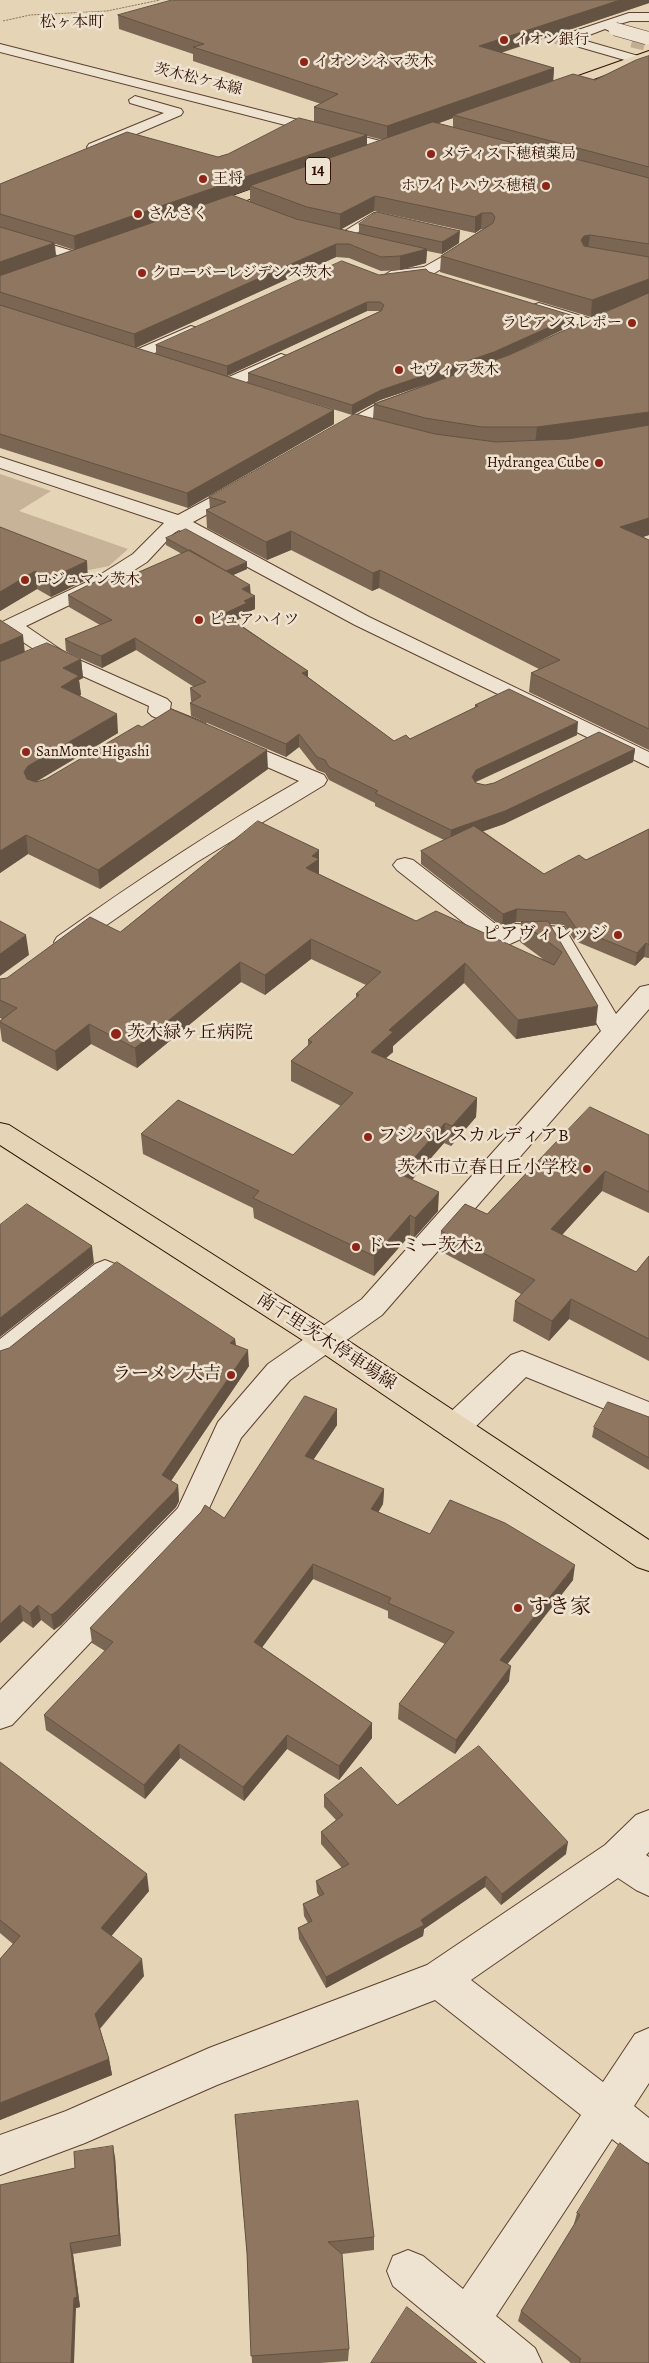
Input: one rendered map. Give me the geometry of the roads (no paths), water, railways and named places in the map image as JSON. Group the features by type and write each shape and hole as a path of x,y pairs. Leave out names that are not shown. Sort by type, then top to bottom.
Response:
{"main road":[{"path":"542,93 645,59"},
{"path":"360,156 402,142"},
{"name":"14","path":"195,214 295,178"},
{"path":"57,263 79,255"},
{"name":"南千里茨木停車場線","path":"0,1132 325,1340 649,1557"}],"street":[{"path":"645,59 573,41 573,36 610,27 629,17 649,17"},
{"path":"610,27 648,36"},
{"path":"587,40 629,40 648,36"},
{"path":"0,37 168,78 199,90 216,102"},
{"name":"茨木松ケ本線","path":"0,48 273,116 387,147"},
{"path":"0,60 142,94 273,116"},
{"path":"79,153 176,112 118,96"},
{"path":"233,201 258,210"},
{"path":"342,237 374,217 402,224"},
{"path":"0,233 79,255"},
{"path":"326,233 361,242"},
{"path":"379,278 428,271 480,239 459,236"},
{"path":"427,256 446,261"},
{"path":"527,304 592,324"},
{"path":"568,335 608,317"},
{"path":"135,356 207,324"},
{"path":"117,350 154,362"},
{"path":"228,384 297,352"},
{"path":"210,378 255,392"},
{"path":"317,445 354,422 387,406 425,393"},
{"path":"336,417 383,431"},
{"path":"0,462 159,514 178,522 362,621 649,760"},
{"path":"48,955 150,880 267,807 316,780 214,736 158,721 160,703 63,660 42,656 7,629 102,582 140,558 167,529 256,480"},
{"path":"571,748 598,735"},
{"path":"405,865 501,940 516,932 555,932 614,1031"},
{"path":"0,1714 190,1518 229,1432 279,1372 372,1307 649,993"},
{"path":"0,1356 105,1271"},
{"path":"454,1427 522,1363 649,1415"},
{"path":"0,2155 71,2128 209,2068 439,1979 618,1857 649,1827"},
{"path":"618,1857 649,1878"},
{"path":"439,1979 649,2143"},
{"path":"468,2320 649,2048"},
{"path":"408,2271 520,2363"}],"tunnel":[{"path":"470,0 465,4 537,25 558,38 587,40"},
{"path":"632,41 649,45"}],"place":[{"name":"イオン銀行","path":"504,40"},
{"name":"イオンシネマ茨木","path":"304,62"},
{"name":"メティス下穂積薬局","path":"431,154"},
{"name":"王将","path":"203,179"},
{"name":"ホワイトハウス穂積","path":"546,186"},
{"name":"さんさく","path":"138,214"},
{"name":"クローバーレジデンス茨木","path":"142,273"},
{"name":"ラビアンヌレポー","path":"632,323"},
{"name":"セヴィア茨木","path":"399,370"},
{"name":"Hydrangea Cube","path":"599,463"},
{"name":"ロジュマン茨木","path":"25,580"},
{"name":"ピュアハイツ","path":"199,620"},
{"name":"SanMonte Higashi","path":"26,752"},
{"name":"ピアヴィレッジ","path":"618,935"},
{"name":"茨木緑ヶ丘病院","path":"116,1034"},
{"name":"フジパレスカルディアB","path":"368,1137"},
{"name":"茨木市立春日丘小学校","path":"587,1169"},
{"name":"ドーミー茨木2","path":"356,1247"},
{"name":"ラーメン大吉","path":"231,1375"},
{"name":"すき家","path":"518,1608"}],"district":[{"name":"松ヶ本町","path":"72,23"}]}
